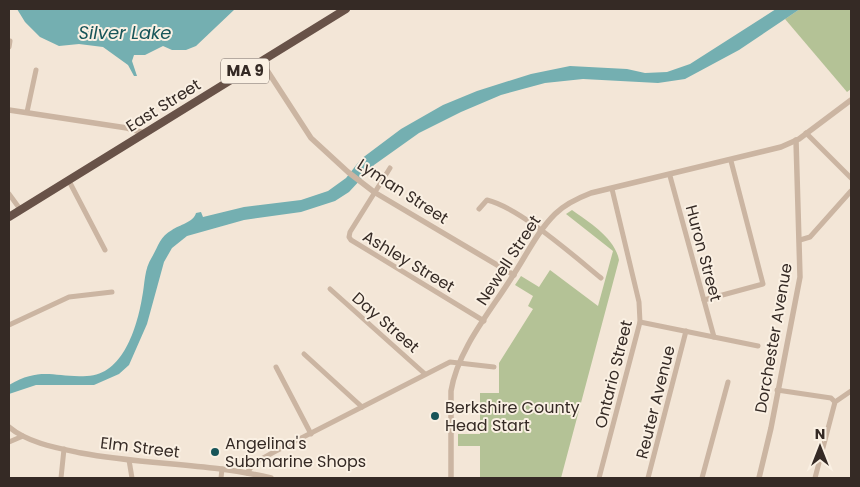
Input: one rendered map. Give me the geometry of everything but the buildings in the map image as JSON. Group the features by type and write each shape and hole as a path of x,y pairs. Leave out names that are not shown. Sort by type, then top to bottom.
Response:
{"highway":[{"name":"East Street","path":"9,216 69,181 346,9"}],"street":[{"name":"Lyman Street","path":"262,61 311,138 348,172 374,192 514,275"},
{"path":"27,112 36,70"},
{"name":"Newell Street","path":"451,478 451,391 459,364 484,321 554,215 582,196 731,161 781,147 796,140 851,101"},
{"path":"9,110 129,128 144,133"},
{"path":"806,133 851,178"},
{"name":"Dorchester Avenue","path":"759,478 771,428 800,277 796,140"},
{"path":"704,300 763,284 731,161"},
{"path":"374,192 390,168"},
{"name":"Huron Street","path":"670,176 714,336"},
{"path":"69,181 105,250"},
{"name":"Ontario Street","path":"599,478 640,322 639,302 612,188"},
{"path":"800,240 810,237 851,191"},
{"name":"Ashley Street","path":"374,192 349,236 351,240 484,321"},
{"path":"9,194 20,210"},
{"path":"479,209 484,201 490,200 542,231 602,278"},
{"name":"Day Street","path":"330,289 425,374"},
{"path":"9,325 69,297 112,292"},
{"path":"640,322 758,346"},
{"name":"Reuter Avenue","path":"648,478 686,331"},
{"path":"304,354 362,407"},
{"path":"247,473 254,463 450,362 494,367"},
{"path":"276,366 311,434"},
{"path":"702,478 728,382"},
{"path":"777,390 831,398 835,402"},
{"path":"816,478 835,402 851,391"},
{"name":"Elm Street","path":"9,427 23,436 64,449 130,460 222,469 271,478"},
{"path":"9,442 23,436"},
{"path":"61,478 64,449"},
{"path":"130,460 132,478"},
{"path":"221,478 222,469"}],"green space":[{"path":"800,9 851,9 851,89 847,92 785,19"},
{"path":"572,210 607,238 617,252 619,260 561,478 480,478 480,446 458,446 458,434 480,434 480,393 499,393 499,363 533,309 528,306 533,296 515,285 521,276 539,287 550,270 598,306 613,251 566,214"}],"water":[{"name":"Silver Lake","path":"17,9 235,9 196,46 186,50 172,50 163,46 145,55 134,55 132,61 137,76 134,76 128,65 103,47 79,44 59,46 40,37 25,22"},
{"path":"776,9 800,9 739,50 685,79 658,83 583,79 545,83 501,95 419,133 374,165 349,192 335,201 301,212 244,220 187,236 172,248 164,262 147,324 129,365 119,374 94,385 36,385 9,394 9,385 20,379 39,374 87,376 99,374 119,359 132,335 140,310 149,262 165,235 192,219 196,213 201,212 203,217 244,207 301,200 328,191 346,178 361,159 401,129 443,105 477,91 531,74 570,66 627,69 645,73 667,72 690,64"}],"place":[{"name":"Berkshire County Head Start","path":"435,416"},
{"name":"Angelina's Submarine Shops","path":"215,452"}]}
